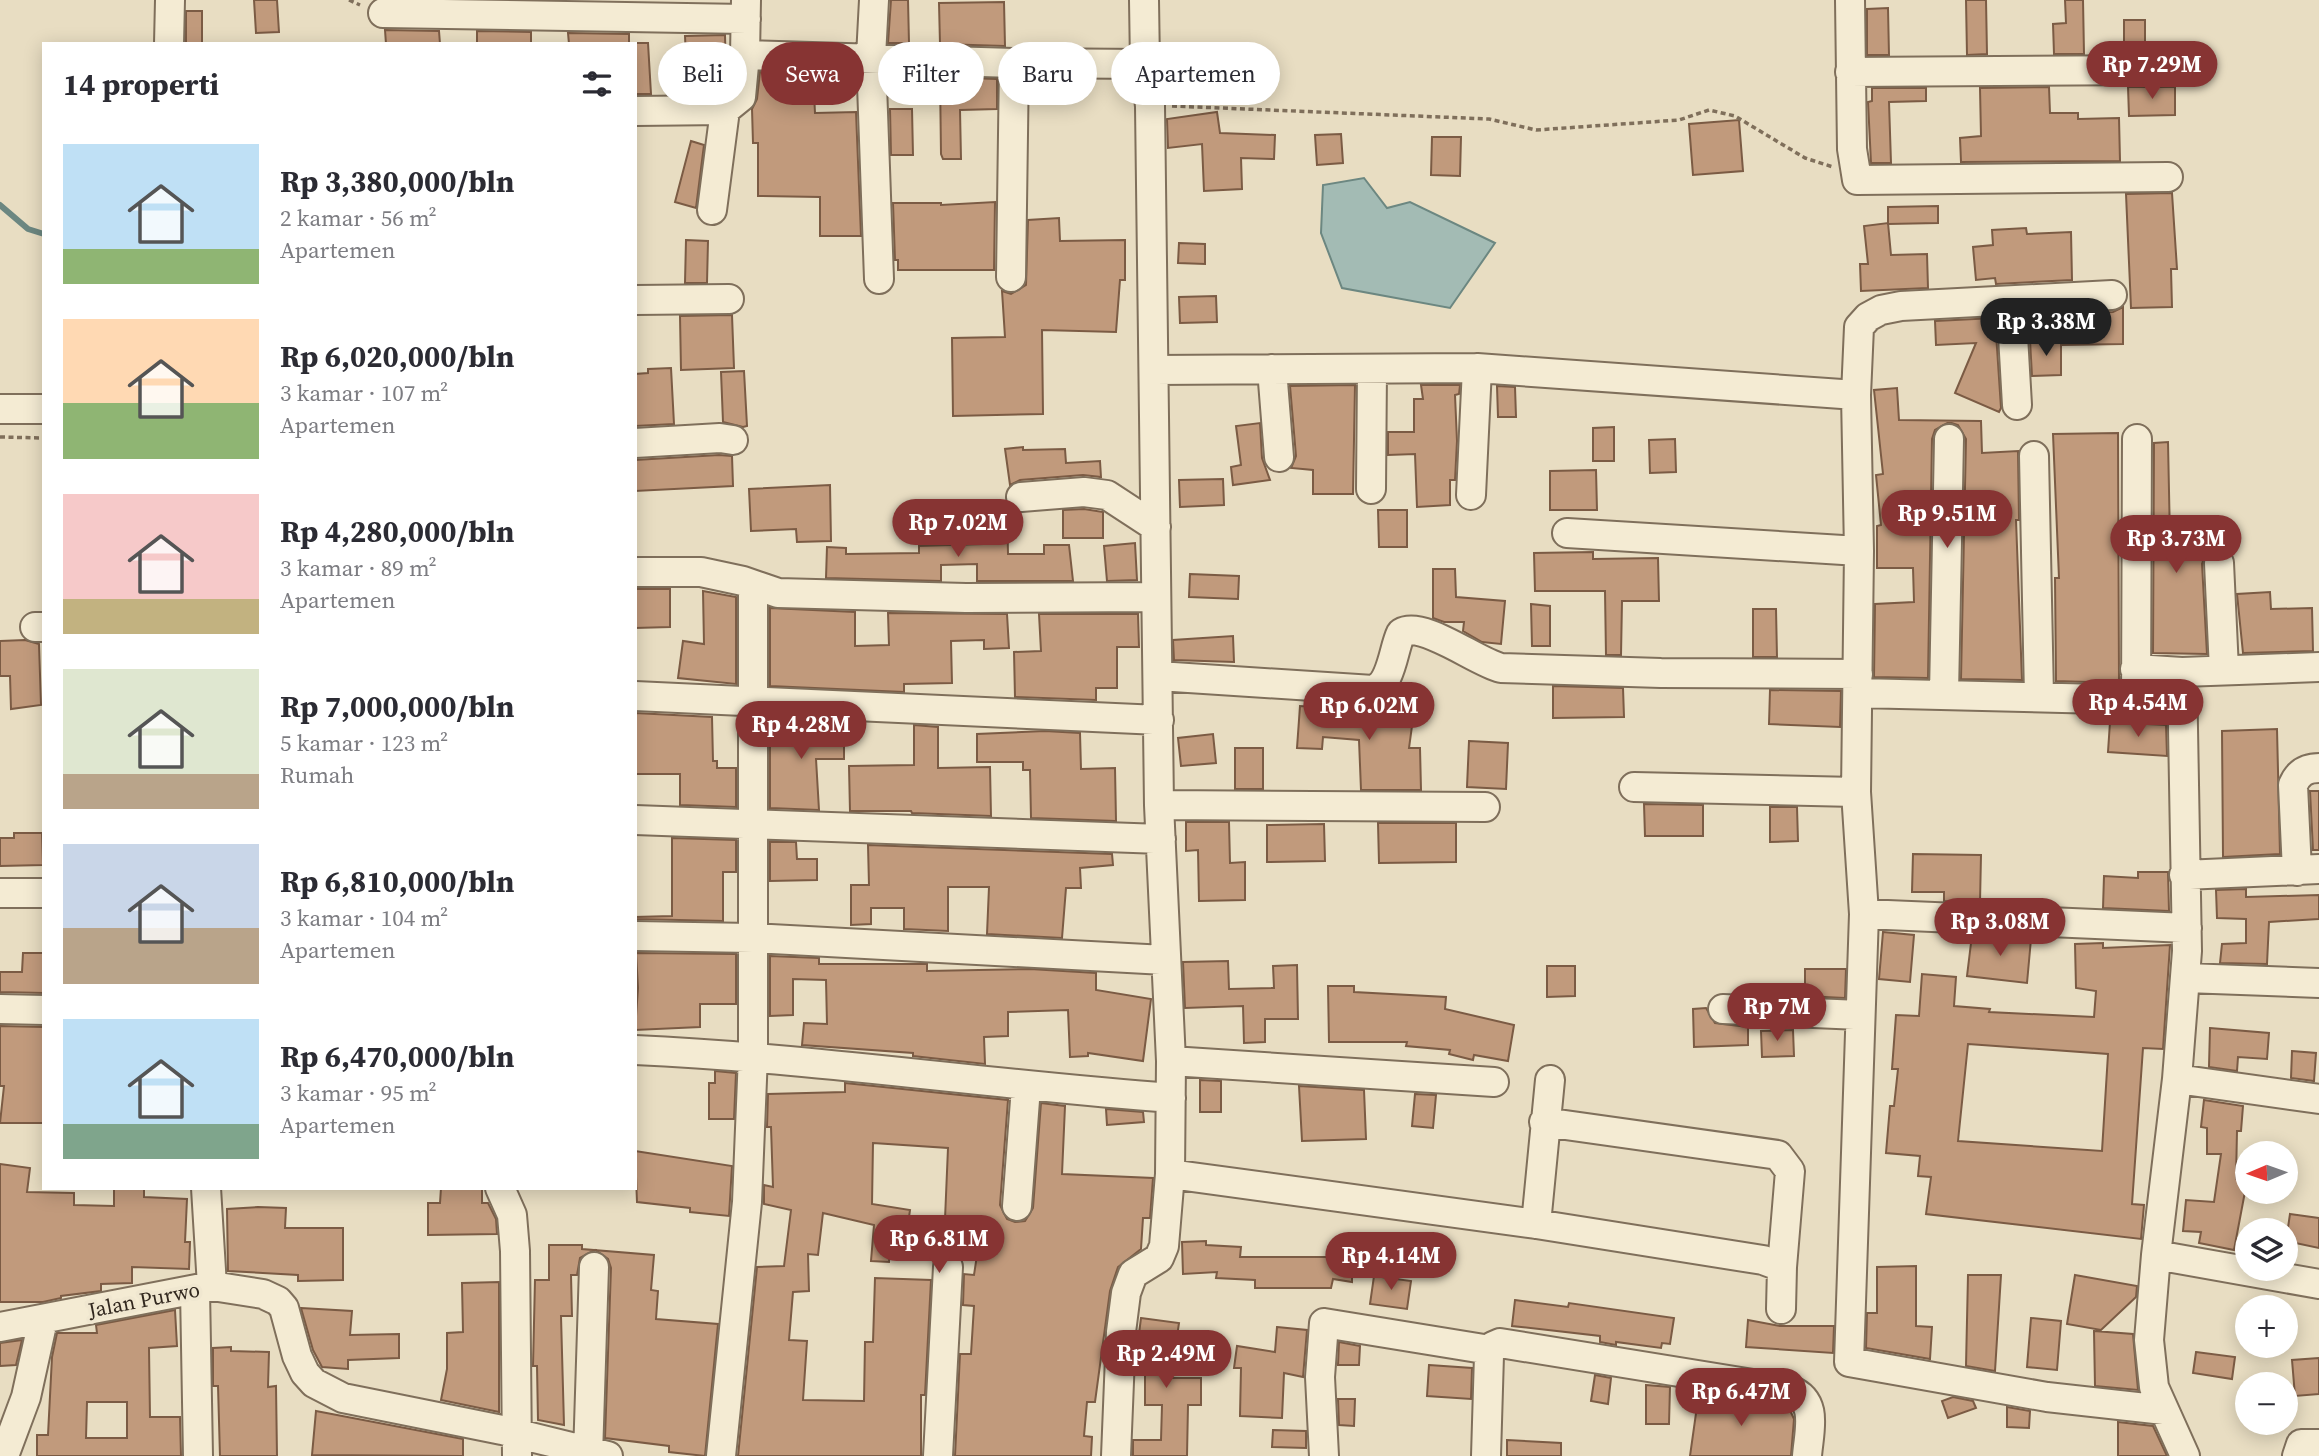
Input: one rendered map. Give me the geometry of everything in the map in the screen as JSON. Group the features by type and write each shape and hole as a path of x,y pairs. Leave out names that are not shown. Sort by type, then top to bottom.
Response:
{"street":[{"path":"169,42 170,0"},
{"path":"874,0 871,57 879,279"},
{"path":"1144,0 1145,42"},
{"path":"1850,0 1850,72 1857,180 1880,182 2168,177"},
{"path":"383,13 746,10 746,42"},
{"path":"747,55 998,63"},
{"path":"1850,72 2161,70"},
{"path":"637,111 725,110 731,105"},
{"path":"1012,277 1014,105"},
{"path":"1116,1456 1126,1293 1133,1274 1159,1258 1164,1246 1170,1174 1171,1061 1159,805 1155,597 1150,106"},
{"path":"712,210 725,110"},
{"path":"2112,295 1901,306 1881,310 1868,317 1859,327 1856,395 1859,551 1856,792 1864,914 1849,1362 2048,1397 2164,1410"},
{"path":"637,300 729,299"},
{"path":"2011,301 2017,405"},
{"path":"1154,370 1477,368 1856,395"},
{"path":"1471,495 1477,368"},
{"path":"1272,369 1279,457"},
{"path":"1371,489 1372,370"},
{"path":"0,409 42,409"},
{"path":"637,443 720,438 733,440"},
{"path":"1944,694 1949,439"},
{"path":"2136,702 2137,439"},
{"path":"2034,456 2039,696"},
{"path":"1021,497 1084,492 1107,495 1156,527"},
{"path":"1567,533 1859,551"},
{"path":"2219,563 2224,670"},
{"path":"637,572 701,572 744,581 778,593 965,598 1155,597"},
{"path":"721,1456 744,1230 753,1055 753,586"},
{"path":"1158,676 1373,690 1380,688 1385,680 1401,633 1410,629 1430,634 1487,664 1501,668 1858,683 1944,694 2136,702 2182,701"},
{"path":"2135,669 2182,672 2319,667"},
{"path":"2182,672 2186,978 2149,1340 2151,1370 2164,1410 2191,1455"},
{"path":"637,696 1159,720"},
{"path":"2184,874 2308,870 2293,785 2297,776 2309,768 2319,768"},
{"path":"1634,787 1856,792"},
{"path":"1159,805 1485,807"},
{"path":"637,820 1161,839"},
{"path":"0,893 42,893"},
{"path":"1864,914 2187,928"},
{"path":"637,936 752,939 1166,960"},
{"path":"2186,978 2319,983"},
{"path":"0,1009 42,1010"},
{"path":"1723,1009 1860,1015"},
{"path":"637,1049 753,1055 1026,1087 1171,1098"},
{"path":"1171,1061 1494,1082"},
{"path":"2177,1079 2319,1099"},
{"path":"1536,1224 1550,1080"},
{"path":"1017,1206 1026,1087"},
{"path":"1544,1122 1778,1155 1790,1171 1781,1309"},
{"path":"1170,1174 1536,1224 1763,1260 1782,1267"},
{"path":"198,1456 206,1190"},
{"path":"501,1190 510,1206 513,1227 518,1445 595,1455 594,1267"},
{"path":"2156,1255 2319,1284"},
{"path":"937,1456 948,1267"},
{"name":"Jalan Purwo","path":"0,1327 204,1288 263,1294 281,1303 305,1373 314,1383 343,1398 518,1445"},
{"path":"4,1456 26,1397 43,1320"},
{"path":"1324,1456 1320,1377 1324,1323 1490,1350 1500,1343 1510,1344 1790,1390 1804,1396 1810,1408 1807,1456"},
{"path":"1486,1456 1490,1350"},
{"path":"2297,1456 2301,1444 2319,1444"}],"path":[{"path":"1150,106 1489,118 1536,130 1679,120 1709,110 1735,116 1805,158 1855,173"},
{"path":"0,437 42,438"}],"water":[{"path":"1364,178 1387,208 1410,202 1495,243 1450,308 1342,288 1321,233 1323,185"}],"building":[{"path":"254,0 277,0 279,32 256,33"},
{"path":"891,0 908,0 909,42 888,42"},
{"path":"1966,0 1986,0 1987,54 1967,55"},
{"path":"2065,0 2083,0 2084,54 2054,54 2053,24 2066,23"},
{"path":"1004,2 1005,42 998,42 998,46 984,45 984,42 940,42 939,3"},
{"path":"1888,8 1889,55 1867,55 1867,9"},
{"path":"186,11 202,11 202,42 186,42"},
{"path":"2124,20 2145,20 2145,53 2124,54"},
{"path":"385,30 439,31 440,42 386,42"},
{"path":"477,31 531,32 531,42 477,42"},
{"path":"568,33 629,34 629,42 569,42"},
{"path":"725,35 725,42 685,42 685,36"},
{"path":"637,43 648,43 651,94 637,94"},
{"path":"761,72 761,105 815,105 815,113 856,112 861,236 820,236 820,197 758,196 758,143 753,143 752,109 757,99"},
{"path":"984,79 997,79 997,109 960,110 961,159 943,159 940,105 984,105"},
{"path":"2049,87 2050,113 2078,113 2078,119 2119,118 2120,161 1961,162 1960,138 1981,136 1980,88"},
{"path":"2128,87 2175,87 2175,115 2129,116"},
{"path":"1872,88 1926,88 1926,101 1889,102 1891,163 1871,163 1868,102 1872,101"},
{"path":"890,109 912,109 913,155 891,155"},
{"path":"1217,112 1220,133 1275,135 1274,159 1241,158 1242,189 1204,191 1202,144 1168,148 1167,119"},
{"path":"1739,120 1743,171 1693,175 1689,124"},
{"path":"1341,134 1343,163 1317,165 1315,135"},
{"path":"1432,137 1461,137 1460,176 1431,175"},
{"path":"691,141 704,145 696,208 675,202"},
{"path":"2172,193 2177,269 2171,269 2172,307 2131,308 2126,194"},
{"path":"995,202 994,270 898,270 898,260 895,260 893,203 941,205"},
{"path":"1938,206 1938,223 1888,224 1888,207"},
{"path":"1059,218 1060,241 1125,240 1125,280 1120,280 1116,332 1042,330 1043,414 953,416 952,338 1005,337 1002,291 1011,294 1026,285 1028,220"},
{"path":"1888,223 1891,255 1927,254 1928,288 1861,291 1860,264 1868,264 1864,226"},
{"path":"2026,228 2027,234 2071,232 2072,280 1996,284 1995,278 1976,280 1973,247 1993,245 1992,230"},
{"path":"686,240 708,241 707,283 685,283"},
{"path":"1179,243 1205,244 1205,264 1178,263"},
{"path":"1216,296 1217,322 1180,323 1179,297"},
{"path":"2123,307 2123,344 2063,345 2063,314 2113,312"},
{"path":"732,315 734,368 681,370 680,316"},
{"path":"1995,318 2001,408 1999,412 1955,393 1976,343 1936,345 1935,321"},
{"path":"2030,340 2061,340 2061,375 2032,376"},
{"path":"671,368 674,424 637,426 637,374 648,373 648,369"},
{"path":"744,371 747,426 743,427 723,422 721,372"},
{"path":"1355,385 1353,494 1313,494 1313,470 1291,468 1296,456 1290,386"},
{"path":"1421,385 1460,385 1459,394 1455,395 1457,441 1455,480 1450,480 1450,505 1417,507 1415,454 1388,455 1388,432 1414,432 1414,399 1423,399"},
{"path":"1497,386 1515,387 1516,417 1498,417"},
{"path":"1897,388 1899,420 1981,421 1982,453 2018,451 2019,520 2016,520 2022,680 1961,679 1966,439 1958,425 1949,422 1935,430 1932,439 1928,678 1874,677 1875,604 1914,602 1913,568 1877,568 1877,526 1881,525 1876,475 1883,474 1874,390"},
{"path":"1260,423 1262,458 1270,480 1233,485 1231,467 1241,465 1236,426"},
{"path":"1614,427 1614,461 1593,461 1593,428"},
{"path":"2118,433 2119,683 2056,681 2055,578 2059,578 2053,434"},
{"path":"1675,439 1676,472 1650,473 1649,440"},
{"path":"2168,442 2170,539 2210,537 2211,549 2202,564 2207,654 2153,653 2154,443"},
{"path":"1023,447 1023,450 1065,449 1066,463 1100,461 1101,477 1083,475 1020,480 1010,485 1005,449"},
{"path":"732,456 733,486 637,491 637,460"},
{"path":"1596,470 1597,510 1550,510 1550,471"},
{"path":"1223,479 1224,505 1180,507 1179,480"},
{"path":"830,485 831,541 797,542 796,529 751,531 749,489"},
{"path":"983,505 1007,505 1008,554 1044,554 1044,545 1069,545 1073,581 977,581 977,564 941,565 941,581 826,578 827,547 846,548 846,554 919,553 919,546 983,544"},
{"path":"1063,510 1103,512 1103,538 1063,538"},
{"path":"1378,510 1407,510 1407,547 1379,547"},
{"path":"1135,543 1137,580 1107,581 1104,546"},
{"path":"1593,552 1593,559 1658,558 1659,601 1622,601 1621,655 1606,655 1605,591 1535,591 1534,553"},
{"path":"1433,569 1455,569 1456,597 1505,601 1501,644 1482,642 1463,631 1464,622 1444,622 1433,618"},
{"path":"1190,574 1239,576 1238,599 1189,597"},
{"path":"637,589 670,589 670,627 637,628"},
{"path":"703,591 736,597 736,684 678,678 683,641 704,644"},
{"path":"2270,592 2271,609 2312,608 2313,651 2243,653 2237,594"},
{"path":"1531,604 1550,606 1550,646 1532,646"},
{"path":"770,608 855,612 855,646 889,645 888,613 1007,614 1009,648 984,649 984,640 951,641 952,683 904,684 904,692 770,686"},
{"path":"1753,609 1776,609 1777,657 1753,657"},
{"path":"1039,614 1138,614 1139,647 1117,647 1117,688 1096,688 1096,700 1015,697 1014,652 1041,651"},
{"path":"1233,636 1234,662 1174,660 1173,640"},
{"path":"25,640 39,644 41,705 11,709 10,676 0,676 0,641"},
{"path":"1553,686 1623,688 1624,717 1553,718"},
{"path":"1770,690 1841,691 1840,727 1769,724"},
{"path":"1397,702 1415,704 1409,748 1420,748 1421,790 1361,790 1359,740 1323,737 1322,749 1297,748 1300,706 1337,708 1337,704 1396,713"},
{"path":"637,713 712,717 713,761 717,761 717,768 736,768 736,807 680,805 680,774 637,774"},
{"path":"785,720 844,722 844,759 816,759 819,810 770,808 770,724 785,723"},
{"path":"2110,722 2166,725 2167,756 2108,752"},
{"path":"914,725 938,727 938,768 990,767 991,816 911,811 850,811 849,766 914,765"},
{"path":"2277,729 2280,854 2223,857 2222,731"},
{"path":"1045,731 1080,733 1081,769 1115,768 1116,821 1031,818 1030,770 1023,770 1023,762 977,762 977,734"},
{"path":"1213,734 1216,763 1181,766 1178,738"},
{"path":"1469,741 1508,743 1506,789 1467,787"},
{"path":"1235,748 1263,748 1263,789 1235,789"},
{"path":"2310,791 2319,791 2319,850 2313,850"},
{"path":"1644,804 1703,805 1703,836 1645,836"},
{"path":"1770,807 1797,807 1798,841 1770,842"},
{"path":"1186,822 1229,822 1230,863 1245,862 1245,900 1199,901 1198,850 1186,851"},
{"path":"1378,823 1456,823 1456,862 1379,863"},
{"path":"1324,824 1325,861 1267,862 1267,825"},
{"path":"14,833 42,833 42,865 0,866 0,838 14,838"},
{"path":"672,838 736,840 736,872 723,872 723,921 637,919 672,916"},
{"path":"770,842 796,842 797,859 817,859 817,880 770,881"},
{"path":"868,845 1112,854 1113,865 1080,868 1081,888 1066,888 1062,938 987,934 989,887 948,887 948,931 904,929 904,908 871,908 871,924 851,925 851,885 869,885"},
{"path":"1913,854 1981,855 1980,902 1944,901 1944,892 1912,892"},
{"path":"2138,872 2168,872 2169,911 2103,908 2104,876 2138,878"},
{"path":"2246,889 2246,897 2319,895 2319,919 2269,922 2267,964 2220,963 2222,944 2246,943 2246,919 2217,918 2216,890"},
{"path":"1883,932 1914,935 1910,982 1879,979"},
{"path":"1972,935 2031,939 2027,983 1967,976"},
{"path":"2103,943 2103,948 2170,945 2163,1049 2143,1048 2132,1204 2144,1205 2141,1239 1926,1214 1931,1177 1918,1176 1920,1156 1886,1153 1890,1106 1894,1106 1898,1069 1892,1069 1896,1015 1919,1016 1922,974 1956,977 1954,1006 1990,1009 1989,1012 2094,1017 2096,991 2076,988 2075,944","holes":["1968,1044 2108,1054 2102,1151 1958,1141"]},
{"path":"23,953 42,953 42,993 0,992 0,972 22,972"},
{"path":"637,953 736,954 736,1004 700,1004 700,1027 637,1030"},
{"path":"770,956 819,958 819,964 927,964 927,971 1030,969 1096,973 1096,990 1151,999 1143,1061 1088,1053 1088,1056 1070,1057 1068,1010 1008,1012 1008,1036 984,1037 985,1064 913,1056 913,1053 802,1045 804,1023 827,1024 826,980 793,979 793,1015 770,1016"},
{"path":"1228,961 1229,989 1274,988 1273,966 1297,965 1298,1019 1265,1019 1265,1042 1244,1043 1243,1006 1185,1008 1183,962"},
{"path":"1547,966 1575,966 1575,996 1547,997"},
{"path":"1805,969 1846,969 1845,998 1805,996"},
{"path":"1328,986 1354,986 1354,992 1446,997 1445,1009 1514,1025 1508,1061 1474,1055 1473,1060 1449,1054 1450,1050 1406,1046 1407,1042 1329,1042"},
{"path":"1706,1008 1715,1023 1748,1027 1748,1045 1694,1047 1693,1009"},
{"path":"0,1026 42,1027 42,1123 0,1123 4,1086 0,1086"},
{"path":"2210,1028 2269,1033 2267,1059 2238,1057 2237,1071 2209,1067"},
{"path":"1793,1030 1794,1056 1762,1057 1761,1031"},
{"path":"2292,1051 2316,1053 2314,1081 2291,1078"},
{"path":"715,1071 736,1073 734,1119 709,1119 709,1083 715,1083"},
{"path":"1200,1080 1221,1081 1221,1112 1200,1112"},
{"path":"845,1083 1008,1100 1000,1205 1007,1219 1015,1222 1025,1221 1033,1208 1041,1103 1065,1106 1062,1174 1153,1178 1150,1218 1143,1218 1141,1249 1118,1267 1110,1291 1095,1402 1087,1402 1084,1436 1092,1437 1091,1456 955,1456 960,1354 971,1354 974,1306 963,1305 964,1274 974,1275 979,1242 927,1237 928,1233 892,1228 889,1262 871,1261 874,1225 823,1213 818,1255 808,1254 809,1291 793,1292 789,1340 807,1341 803,1400 864,1401 865,1342 873,1342 875,1278 931,1280 925,1395 921,1395 921,1456 738,1456 757,1267 784,1266 791,1210 764,1204 764,1185 773,1187 771,1127 767,1127 768,1094 845,1092","holes":["873,1143 948,1148 945,1219 909,1217 910,1210 872,1204"]},
{"path":"1299,1086 1364,1090 1366,1139 1302,1141"},
{"path":"1415,1094 1436,1095 1433,1128 1412,1126"},
{"path":"2204,1100 2243,1106 2241,1131 2237,1131 2235,1141 2235,1204 2243,1204 2240,1218 2235,1218 2234,1250 2199,1243 2201,1232 2183,1231 2186,1200 2214,1202 2221,1154 2207,1154 2207,1128 2201,1127"},
{"path":"1106,1109 1143,1112 1144,1122 1107,1125"},
{"path":"637,1151 732,1166 729,1216 637,1202"},
{"path":"0,1164 30,1168 27,1192 74,1193 74,1205 114,1206 114,1190 144,1190 144,1197 187,1199 185,1242 190,1242 189,1269 132,1267 132,1283 101,1284 101,1291 61,1296 43,1302 0,1302"},
{"path":"441,1190 482,1190 482,1203 488,1203 496,1219 497,1234 428,1235 428,1203 440,1203"},
{"path":"286,1208 285,1228 343,1228 343,1280 298,1281 298,1275 228,1271 227,1209"},
{"path":"2290,1214 2319,1218 2319,1248 2298,1244 2298,1218 2289,1218"},
{"path":"1206,1241 1206,1245 1241,1247 1240,1257 1352,1257 1352,1282 1333,1279 1331,1288 1255,1288 1255,1280 1216,1278 1217,1272 1183,1274 1182,1242"},
{"path":"549,1245 582,1245 582,1249 595,1250 580,1258 577,1275 571,1275 572,1316 561,1316 564,1425 538,1420 537,1366 533,1366 535,1280 549,1280"},
{"path":"595,1250 654,1255 651,1290 658,1291 656,1319 718,1324 705,1456 669,1452 669,1446 605,1438 611,1268 608,1259"},
{"path":"1916,1266 1916,1326 1932,1327 1930,1359 1866,1348 1867,1313 1877,1313 1877,1267"},
{"path":"1968,1275 2001,1275 1995,1371 1966,1366"},
{"path":"2075,1275 2137,1286 2136,1297 2101,1330 2067,1324"},
{"path":"1374,1276 1411,1281 1407,1309 1370,1304"},
{"path":"499,1282 499,1412 441,1400 447,1369 447,1333 463,1332 462,1283"},
{"path":"1515,1300 1568,1307 1569,1303 1674,1318 1670,1344 1662,1343 1661,1348 1616,1342 1616,1345 1600,1342 1600,1336 1512,1326"},
{"path":"301,1308 352,1311 350,1335 399,1334 399,1358 348,1360 348,1369 322,1367 313,1350"},
{"path":"175,1310 177,1346 149,1348 150,1417 180,1417 181,1456 37,1456 37,1435 48,1435 52,1357 57,1333 97,1333 96,1325","holes":["87,1402 127,1402 127,1438 86,1438"]},
{"path":"1141,1318 1179,1323 1171,1378 1201,1378 1201,1405 1188,1405 1187,1456 1133,1456 1133,1440 1161,1440 1162,1405 1145,1405 1145,1350 1137,1349"},
{"path":"2031,1318 2061,1321 2057,1370 2027,1367"},
{"path":"1748,1320 1780,1326 1834,1326 1833,1353 1746,1347"},
{"path":"1277,1327 1307,1330 1303,1377 1284,1373 1282,1418 1240,1416 1241,1368 1234,1368 1237,1346 1275,1352"},
{"path":"2094,1331 2133,1334 2138,1390 2095,1386"},
{"path":"22,1340 16,1365 0,1366 0,1343"},
{"path":"1339,1342 1360,1346 1359,1365 1338,1365"},
{"path":"231,1347 231,1351 269,1352 268,1387 276,1386 277,1456 220,1456 218,1386 213,1386 213,1348"},
{"path":"2196,1352 2235,1357 2232,1379 2193,1373"},
{"path":"2319,1358 2319,1394 2298,1396 2298,1372 2293,1372 2292,1360"},
{"path":"1429,1365 1472,1368 1471,1399 1427,1396"},
{"path":"1595,1375 1611,1378 1608,1404 1591,1401"},
{"path":"1646,1385 1670,1387 1669,1424 1646,1424"},
{"path":"1699,1392 1789,1408 1794,1419 1791,1456 1690,1456"},
{"path":"1953,1397 1973,1401 1976,1408 1948,1418 1942,1401"},
{"path":"1338,1399 1355,1399 1354,1426 1339,1425"},
{"path":"2007,1407 2030,1411 2029,1428 2007,1427"},
{"path":"316,1411 463,1439 463,1456 312,1455"},
{"path":"2118,1422 2153,1426 2167,1456 2118,1456"},
{"path":"1273,1430 1306,1431 1306,1448 1272,1447"},
{"path":"1507,1440 1561,1443 1561,1456 1507,1456"}],"waterway":[{"path":"0,205 28,229 42,233"}]}
